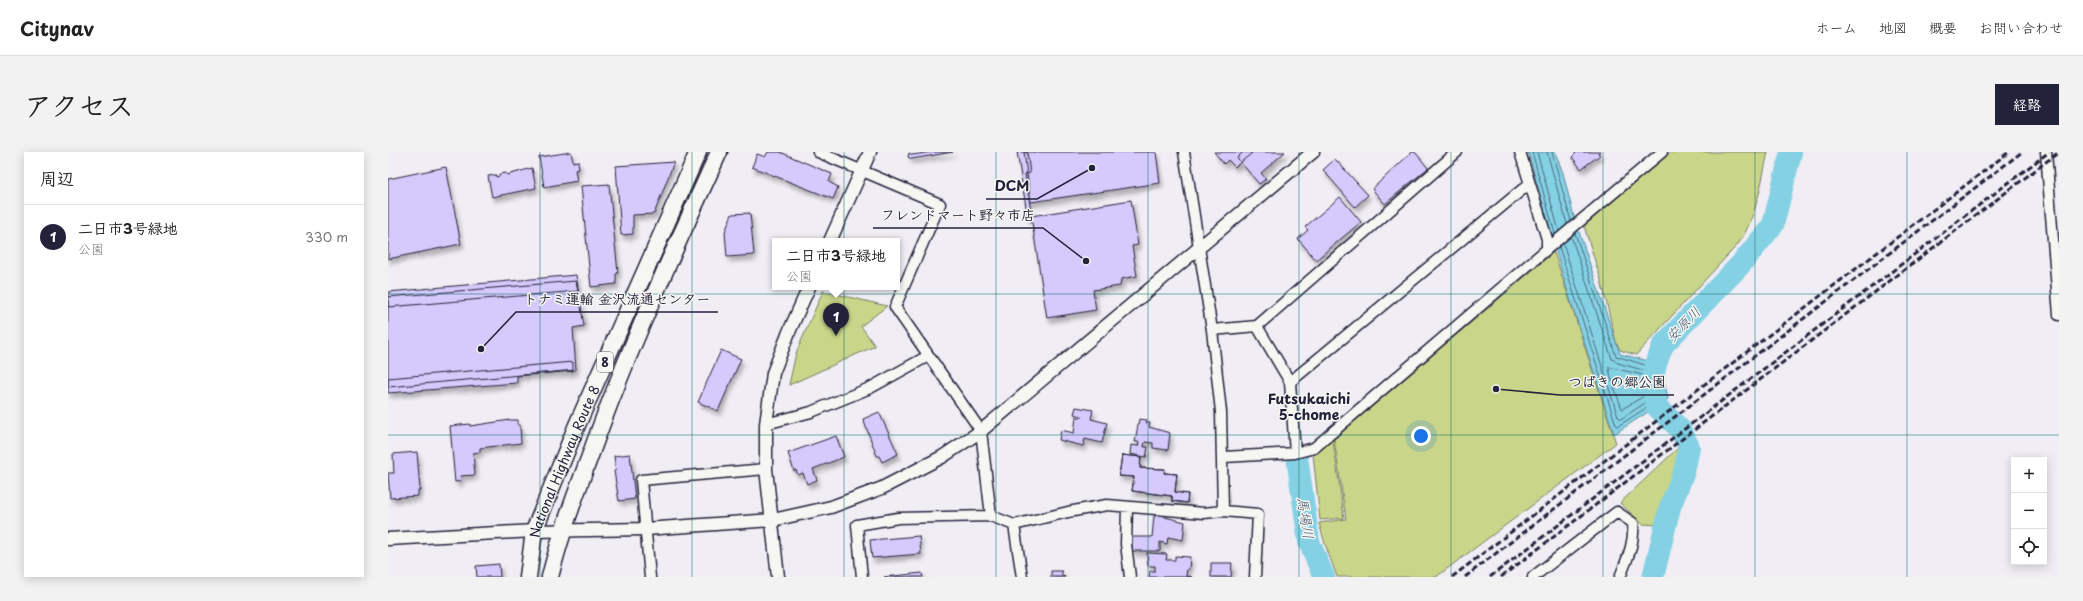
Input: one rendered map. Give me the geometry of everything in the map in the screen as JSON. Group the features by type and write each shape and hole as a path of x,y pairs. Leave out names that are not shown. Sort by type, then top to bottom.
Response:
{"highway":[{"name":"National Highway Route 8","path":"528,577 534,531 577,425 698,152"},
{"name":"National Highway Route 8","path":"550,577 562,532 617,380 648,306 719,152"}],"street":[{"path":"818,152 940,204 895,307 980,431 991,516"},
{"path":"831,238 870,152"},
{"path":"1184,152 1212,330 1221,412 1224,457 1223,511"},
{"path":"388,539 534,531 562,532 645,529 773,520 831,507 882,488 942,457 980,431 1313,152"},
{"path":"1212,330 1257,326 1457,152"},
{"path":"1520,152 1547,240 1547,249"},
{"path":"1224,457 1294,454 1314,448 1662,152"},
{"path":"2046,152 2059,315"},
{"path":"1290,382 1529,184"},
{"path":"778,577 773,520 766,469 766,424 774,373 789,332 808,290"},
{"path":"1257,326 1290,382 1294,454"},
{"path":"766,424 811,412 870,388 928,356"},
{"path":"650,577 641,480 766,469"},
{"path":"862,577 857,525 898,518 991,516 1014,525 1068,512 1107,505 1127,508 1204,512 1223,511 1258,514 1255,577"},
{"path":"1127,508 1126,544 1130,577"},
{"path":"1533,577 1617,512 1633,523 1634,532 1633,543 1620,577"},
{"path":"1014,525 1022,577"}],"green space":[{"path":"1671,152 1768,152 1754,211 1739,243 1636,355 1620,350 1616,342 1601,280 1584,226"},
{"path":"1554,252 1616,443 1436,577 1337,577 1319,523 1346,519 1334,439"},
{"path":"823,291 887,306 861,326 875,346 789,385 796,353"},
{"path":"1333,440 1344,518 1320,520 1313,454"},
{"path":"1680,446 1681,460 1665,501 1659,525 1642,524 1620,503"}],"water":[{"path":"1528,152 1555,152 1563,173 1574,217 1620,354 1661,364 1668,399 1614,434 1566,286"}],"building":[{"path":"571,152 573,162 578,161 579,169 575,170 577,181 544,187 539,157"},
{"path":"768,152 780,152 832,174 829,182 838,187 833,199 752,167 757,154 765,157"},
{"path":"931,152 953,152 912,159 908,157 909,153 913,155"},
{"path":"1017,152 1027,152 1030,173 1025,174 1032,218 1028,219"},
{"path":"1024,152 1156,152 1160,183 1031,202"},
{"path":"1214,152 1252,153 1235,167 1228,160 1224,164"},
{"path":"1243,152 1285,152 1261,173 1266,179 1259,184 1237,158"},
{"path":"1412,152 1415,152 1428,168 1385,204 1372,189"},
{"path":"1575,152 1600,152 1598,153 1600,155 1581,169 1572,157 1576,153"},
{"path":"1335,159 1368,195 1355,207 1323,170"},
{"path":"674,162 654,214 633,215 633,234 621,235 616,166"},
{"path":"446,167 461,244 388,259 388,179"},
{"path":"532,168 536,188 492,197 488,176 496,175 496,177 500,176 499,174 506,173 507,175"},
{"path":"609,184 618,273 616,274 616,284 591,287 581,186"},
{"path":"1340,197 1361,222 1316,260 1298,239 1308,230 1305,227"},
{"path":"1131,200 1138,245 1132,246 1137,276 1121,279 1120,286 1093,290 1096,310 1047,318 1031,216"},
{"path":"750,213 754,255 727,257 725,232 732,214"},
{"path":"576,275 584,326 573,328 576,370 388,387 388,292"},
{"path":"576,281 578,291 388,307 388,297"},
{"path":"721,350 741,359 718,411 698,402"},
{"path":"573,362 573,371 517,376 517,383 388,393 388,378"},
{"path":"1076,407 1093,410 1091,419 1107,423 1102,443 1085,439 1083,446 1059,440 1061,430 1074,433 1076,417 1081,418 1081,416 1074,414"},
{"path":"879,412 898,454 882,462 879,456 877,456 863,419"},
{"path":"1139,419 1147,420 1146,423 1150,423 1149,427 1170,433 1168,450 1153,448 1153,443 1145,442 1144,447 1148,447 1146,457 1130,454 1131,445 1138,446 1139,442 1135,442"},
{"path":"518,420 518,425 520,425 521,443 480,448 480,452 473,453 475,475 460,476 461,481 455,482 450,426 470,424 470,426"},
{"path":"836,436 844,457 813,469 817,480 807,484 803,473 798,475 796,470 794,471 788,453"},
{"path":"417,452 420,490 418,490 418,496 390,498 388,473 394,473 393,454"},
{"path":"630,454 635,499 619,501 614,471 616,470 614,456"},
{"path":"1122,455 1141,457 1140,468 1165,469 1164,473 1177,474 1175,492 1188,494 1187,503 1172,501 1172,496 1132,491 1134,477 1119,476"},
{"path":"1122,455 1141,457 1140,468 1165,469 1164,473 1177,474 1175,492 1188,494 1187,503 1172,501 1172,496 1132,491 1134,477 1119,476"},
{"path":"1157,512 1165,514 1165,517 1185,522 1183,540 1168,537 1167,544 1160,542 1160,551 1132,551 1132,537 1152,537 1154,516 1156,516"},
{"path":"919,536 921,554 872,558 870,540"},
{"path":"1147,553 1167,554 1166,560 1175,560 1175,556 1190,557 1189,569 1187,569 1186,576 1192,577 1149,577 1150,571 1155,571 1155,566 1148,566"},
{"path":"1211,563 1232,563 1231,577 1211,577"},
{"path":"499,564 500,577 477,577 476,566"},
{"path":"1051,571 1062,571 1062,576 1065,577 1051,577"},
{"path":"922,573 923,577 884,577"}],"waterway":[{"name":"安原川","path":"1653,577 1670,507 1684,472 1689,447 1680,429 1657,407 1652,383 1656,364 1663,345 1741,264 1773,225 1791,152"},
{"name":"馬場川","path":"1297,457 1309,542 1324,577"}],"railway":[{"path":"1452,577 2009,152"},
{"path":"1465,577 2022,152"},
{"path":"1490,577 2049,152"},
{"path":"1501,577 2059,152"}],"place":[{"name":"DCM","path":"1092,168"},
{"name":"フレンドマート野々市店","path":"1086,261"},
{"name":"二日市3号緑地","path":"836,336"},
{"name":"トナミ運輸 金沢流通センター","path":"481,349"},
{"name":"つばきの郷公園","path":"1496,389"}],"district":[{"name":"Futsukaichi 5-chome","path":"1309,406"}]}
